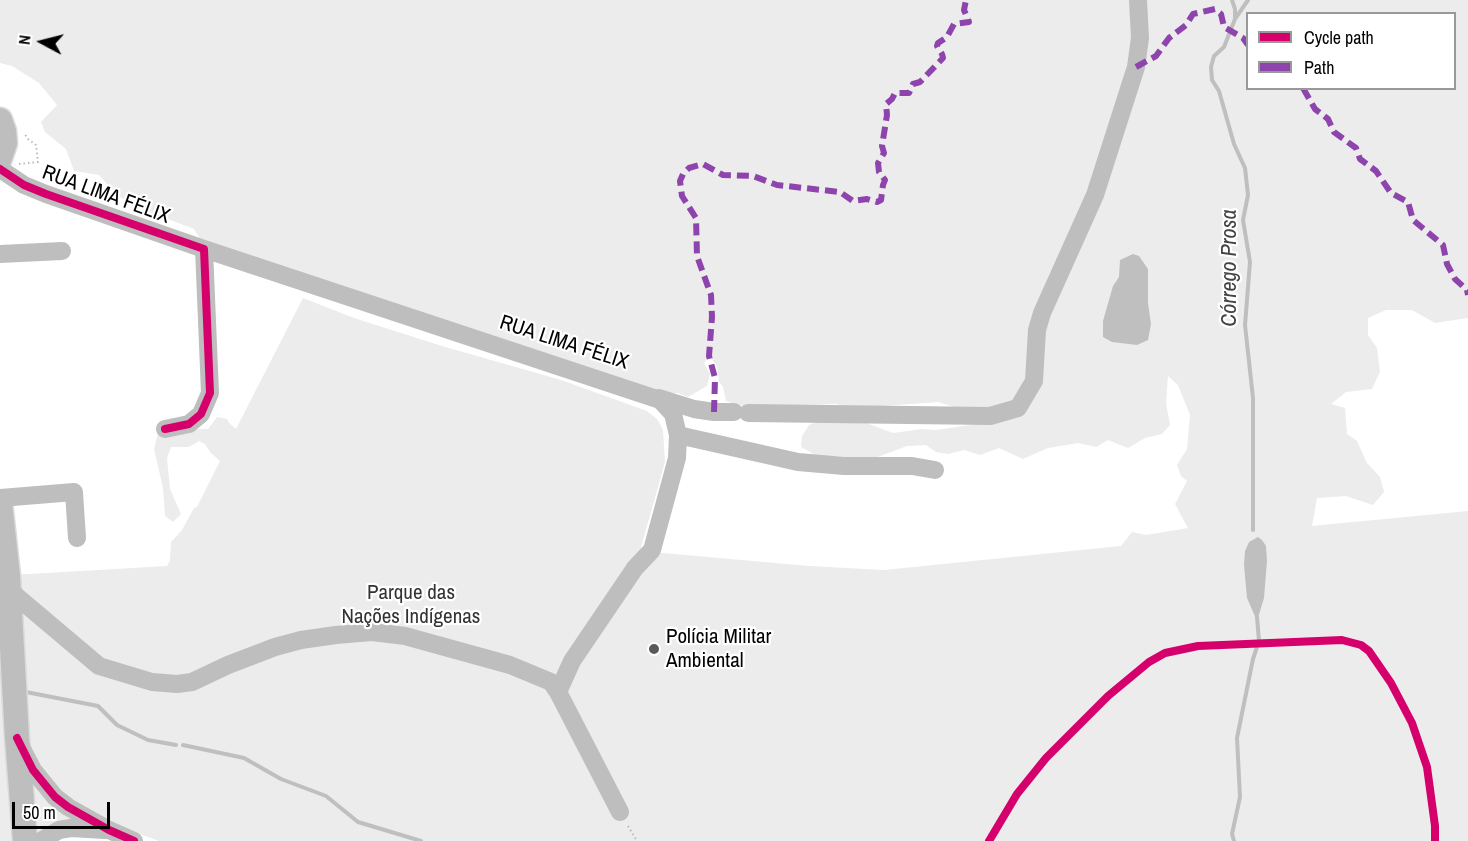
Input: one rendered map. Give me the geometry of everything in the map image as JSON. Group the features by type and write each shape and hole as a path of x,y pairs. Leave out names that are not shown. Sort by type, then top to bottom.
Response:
{"main road":[{"path":"5,164 4,131 11,124"},
{"path":"0,503 9,590 25,841"}],"street":[{"path":"652,395 694,409 741,412 990,416 1018,408 1034,381 1037,330 1042,313 1095,195 1136,67 1140,38 1138,0"},
{"name":"RUA LIMA FÉLIX","path":"5,164 24,185 46,194 204,249 652,395 660,400 673,414 678,435 677,458 652,550 635,568 572,661 558,692"},
{"path":"165,429 189,424 201,414 210,393 204,249"},
{"path":"0,254 62,251"},
{"path":"678,435 798,462 844,466 912,466 934,470"},
{"path":"0,498 74,492 77,538"},
{"path":"9,590 99,666 152,682 177,684 192,682 275,647 325,636 372,632 405,636 510,665 551,682 620,812"},
{"path":"17,738 33,770 55,797 109,831 134,841"},
{"path":"41,841 59,830 71,828 109,831"}],"path":[{"path":"5,164 38,162 36,145 11,124"},
{"path":"620,812 637,841"}],"green space":[{"name":"Parque das Nações Indígenas","path":"0,0 1468,0 1468,318 1435,323 1412,310 1386,310 1368,318 1368,335 1377,348 1380,372 1372,389 1346,392 1331,404 1345,408 1347,434 1357,441 1367,463 1380,477 1384,492 1373,505 1346,496 1317,498 1312,526 1468,511 1468,841 159,841 109,823 54,788 28,751 11,575 167,566 170,560 171,542 182,530 194,508 197,507 220,461 205,444 199,441 189,447 171,447 167,458 170,489 181,514 173,522 165,516 163,488 154,449 158,433 208,429 217,417 227,419 236,429 303,298 354,318 561,380 647,411 657,419 663,430 665,462 640,551 809,566 884,570 1121,546 1132,532 1146,535 1188,528 1175,504 1187,481 1181,476 1177,465 1187,449 1190,415 1178,385 1168,376 1166,403 1170,425 1162,434 1145,438 1128,448 1108,440 1096,447 1078,443 1048,448 1023,459 999,448 980,455 964,450 948,454 936,452 926,445 907,446 875,458 817,456 801,447 802,436 809,425 821,420 861,421 893,433 984,423 954,407 938,402 854,408 836,404 753,409 726,401 723,387 719,382 717,366 709,356 704,363 710,374 707,386 688,397 678,393 652,393 205,247 194,229 147,211 118,196 99,175 74,171 66,149 45,132 41,122 57,105 39,83 12,66 0,63"},
{"path":"0,608 15,841 0,841"},
{"path":"24,767 91,826 37,837"}],"shaded area":[{"path":"1133,254 1139,256 1148,269 1148,303 1151,324 1148,340 1137,345 1112,342 1103,337 1103,321 1113,286 1119,277 1120,260"},
{"path":"1258,537 1266,546 1267,561 1264,598 1257,621 1247,598 1244,565 1245,551 1249,542"}],"waterway":[{"path":"1232,0 1235,17"},
{"name":"Córrego Prosa","path":"1248,0 1235,19 1224,47 1214,56 1211,67 1212,80 1219,91 1234,144 1245,168 1248,195 1243,220 1250,262 1245,325 1253,398 1253,530"},
{"name":"Córrego Prosa","path":"1234,841 1232,834 1240,797 1237,738 1253,659 1259,641 1257,617"},
{"path":"26,692 98,706 117,725 148,740 176,745"},
{"path":"183,745 244,758 281,779 326,796 358,822 421,841"}],"marked path":[{"path":"714,412 715,378 709,356 711,295 697,256 696,218 682,196 680,181 683,174 689,168 703,164 723,175 753,176 777,185 840,192 853,201 867,199 877,202 881,200 885,180 879,172 878,163 884,153 882,146 887,115 886,104 895,93 909,93 913,84 920,82 943,58 937,46 938,43 947,37 954,24 969,22 964,10 966,0"},
{"path":"1136,67 1156,56 1169,38 1186,25 1193,14 1215,9 1221,14 1224,27 1246,42"},
{"path":"1304,90 1315,109 1328,119 1334,132 1356,148 1360,159 1376,171 1391,193 1408,202 1413,220 1443,245 1447,264 1455,279 1467,290 1468,295"}],"cycle path":[{"path":"0,169 24,185 46,194 204,249 210,393 201,414 189,424 165,429"},
{"path":"989,841 1017,794 1046,758 1108,696 1149,662 1165,653 1198,646 1342,640 1361,645 1369,651 1391,683 1412,723 1427,767 1435,841"},
{"path":"17,738 33,770 55,797 109,830 134,841"}],"place":[{"name":"Polícia Militar Ambiental","path":"654,649"}]}
